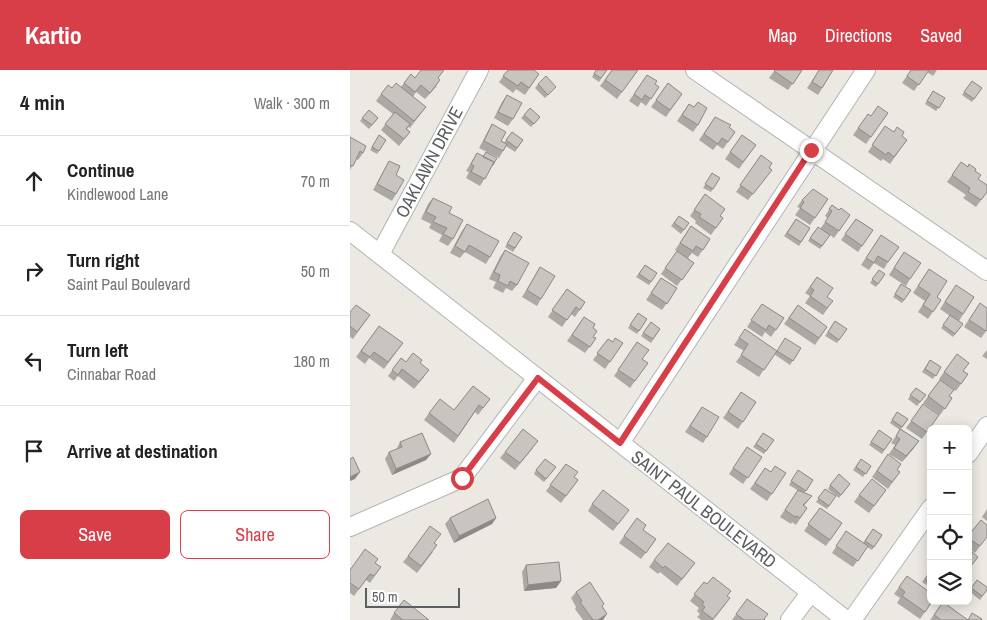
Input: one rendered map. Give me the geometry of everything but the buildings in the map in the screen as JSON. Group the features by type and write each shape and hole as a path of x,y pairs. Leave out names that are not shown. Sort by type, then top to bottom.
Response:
{"street":[{"name":"OAKLAWN DRIVE","path":"380,254 478,70"},
{"path":"696,70 987,271"},
{"path":"620,443 811,150 866,70"},
{"name":"SAINT PAUL BOULEVARD","path":"350,231 846,620"},
{"path":"350,527 462,478 538,378"},
{"path":"972,448 987,426"},
{"path":"852,620 927,514"},
{"path":"790,620 811,592"}],"route":[{"path":"462,478 538,378 620,443 811,150"}]}
